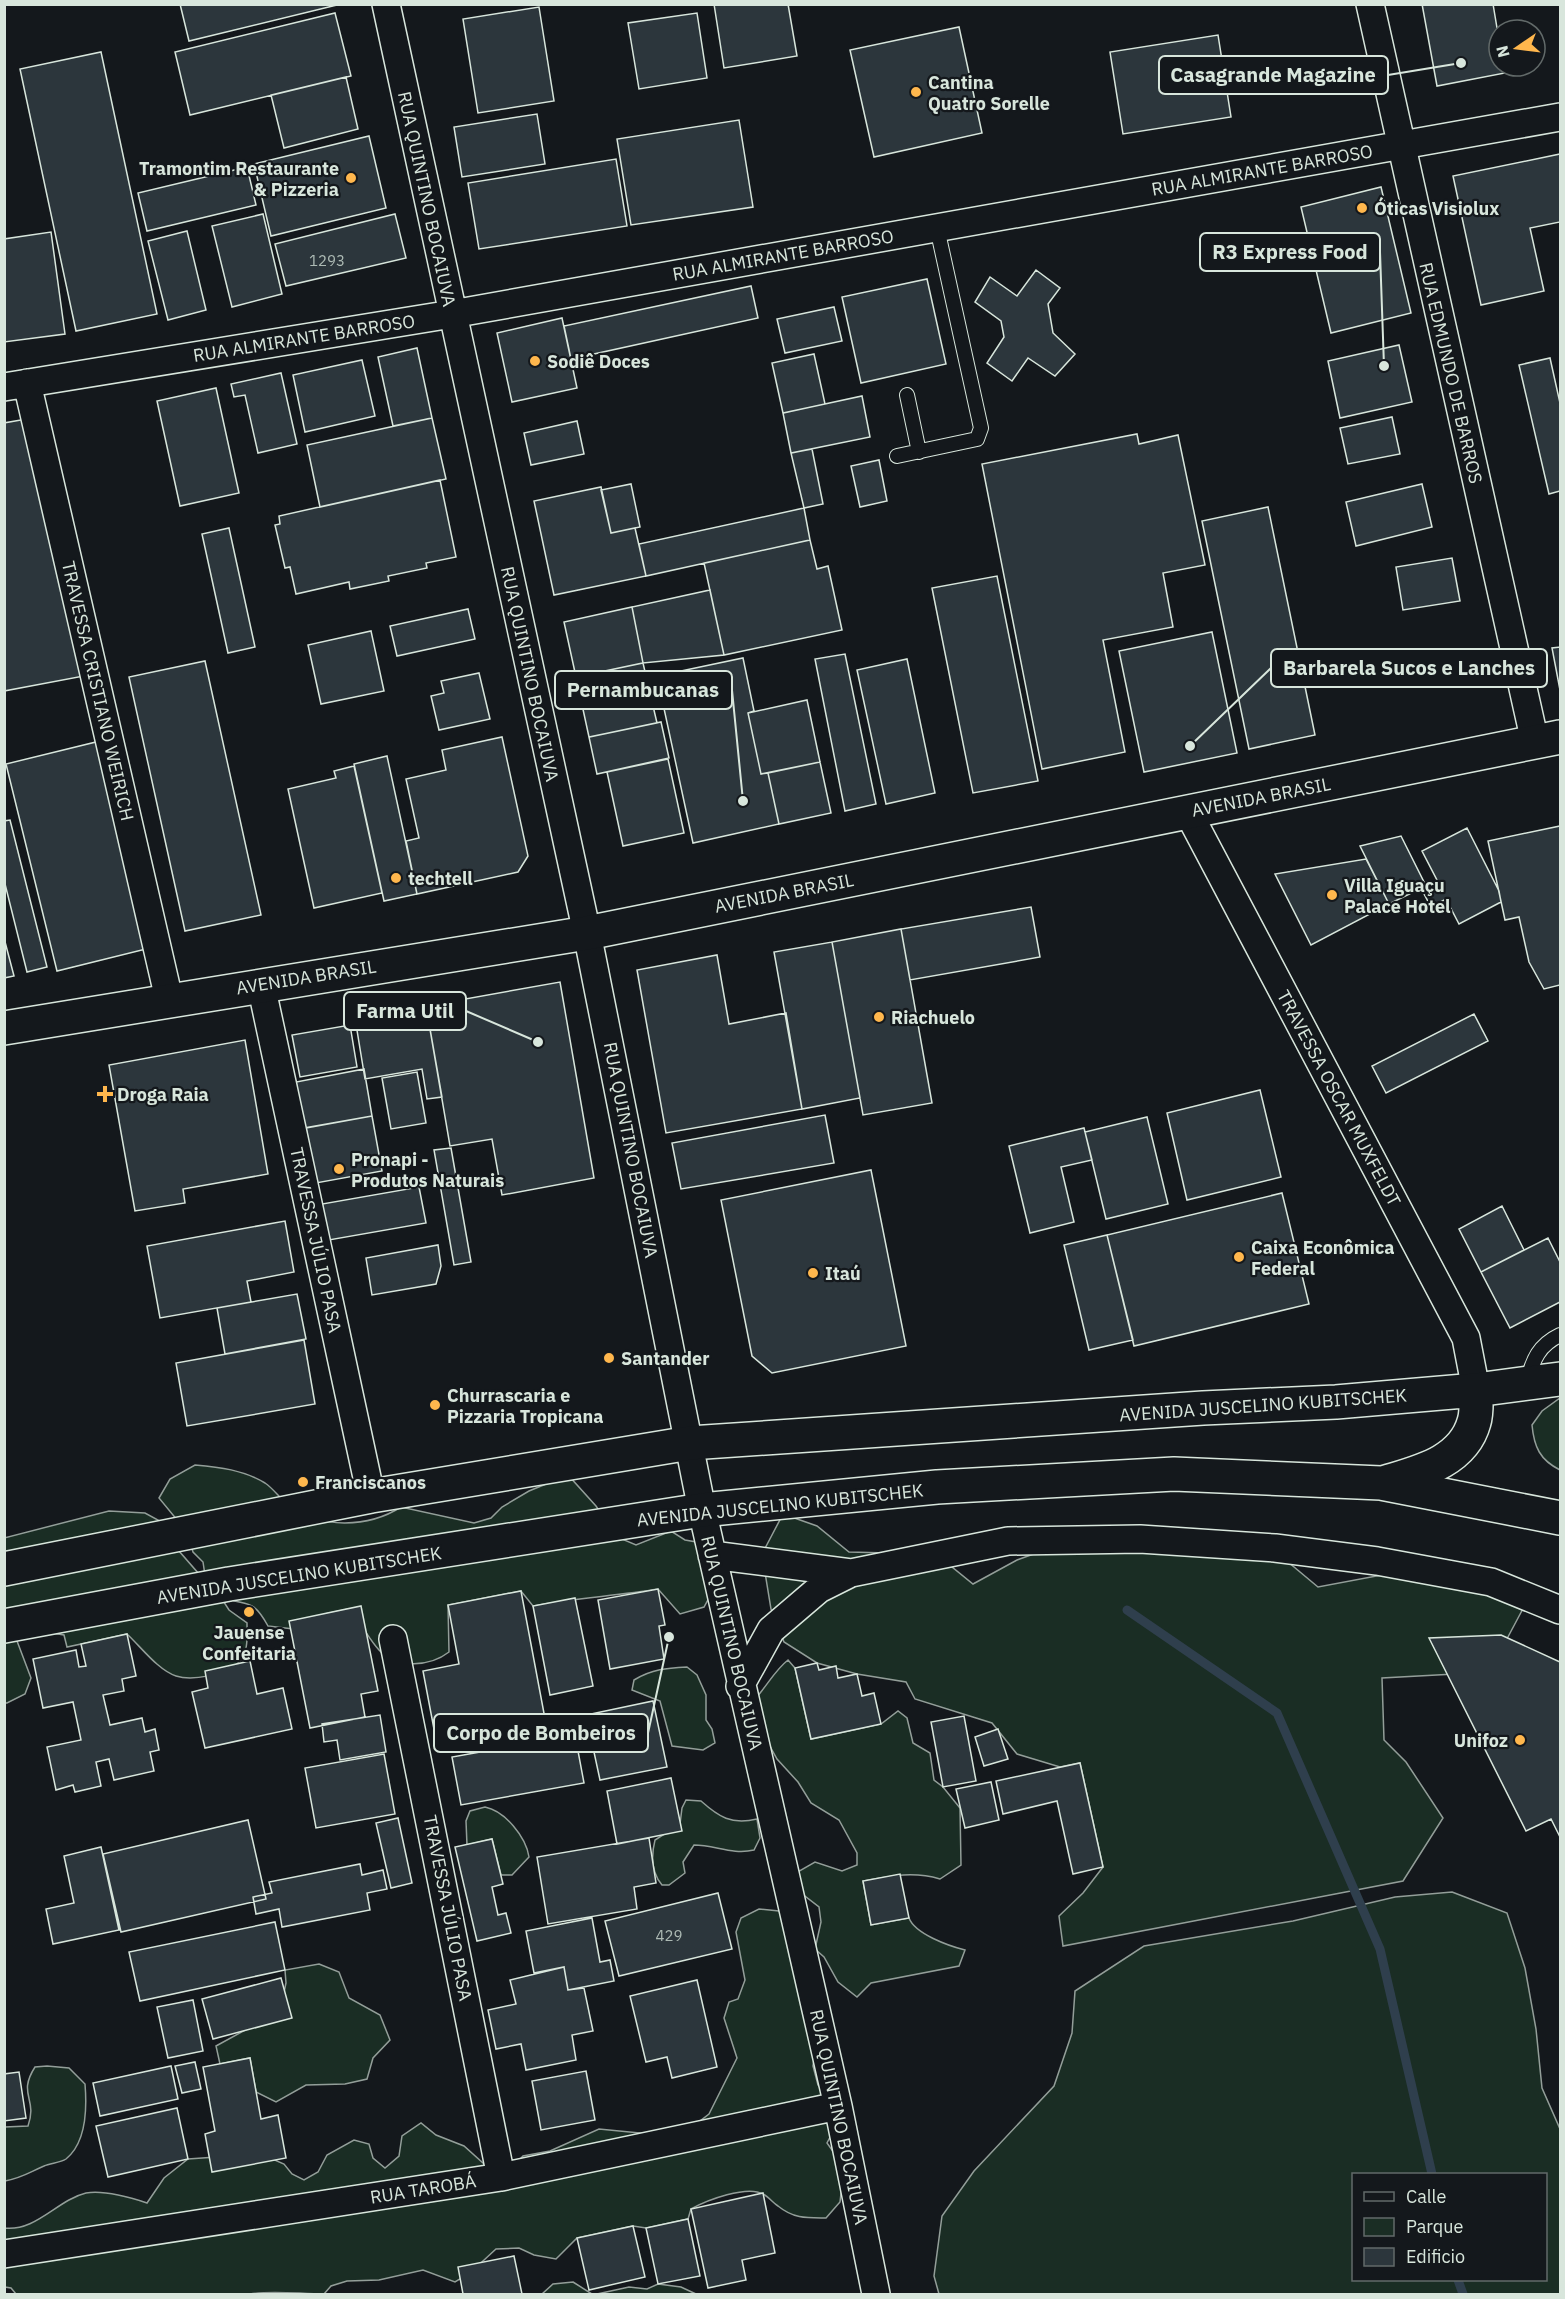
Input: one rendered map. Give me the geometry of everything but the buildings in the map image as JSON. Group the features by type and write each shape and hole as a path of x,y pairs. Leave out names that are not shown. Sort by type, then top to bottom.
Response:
{"main road":[{"name":"AVENIDA BRASIL","path":"4,1028 169,999 587,933 1548,739"},
{"name":"AVENIDA JUSCELINO KUBITSCHEK","path":"4,1569 371,1496 690,1443 1203,1408 1336,1402 1476,1390 1560,1378"},
{"path":"1381,1483 1433,1468 1460,1448 1474,1423 1476,1390"},
{"name":"AVENIDA JUSCELINO KUBITSCHEK","path":"4,1626 229,1584 702,1510 937,1487 1174,1474 1381,1483 1560,1518"}],"street":[{"name":"RUA QUINTINO BOCAIUVA","path":"386,4 587,933 702,1510 740,1686 838,2106 876,2295"},
{"name":"RUA EDMUNDO DE BARROS","path":"1370,4 1400,146 1548,739"},
{"name":"RUA ALMIRANTE BARROSO","path":"16,385 452,314 1560,117"},
{"name":"TRAVESSA CRISTIANO WEIRICH","path":"16,385 169,999"},
{"name":"TRAVESSA OSCAR MUXFELDT","path":"1188,812 1466,1338 1476,1390"},
{"name":"TRAVESSA JÚLIO PASA","path":"261,985 371,1496"},
{"path":"740,1686 771,1630 819,1589 851,1573 1008,1541 1140,1539 1275,1548 1407,1565 1491,1582 1560,1610"},
{"path":"712,1555 851,1573"},
{"name":"TRAVESSA JÚLIO PASA","path":"393,1639 501,2177"},
{"name":"RUA TAROBÁ","path":"4,2254 501,2177 838,2106"}],"lane":[{"path":"897,456 976,439 981,428 937,228"},
{"path":"907,396 919,452"},
{"path":"1527,1384 1532,1361 1545,1342 1560,1335"}],"green space":[{"path":"1560,1398 1560,1470 1547,1462 1539,1452 1534,1440 1532,1425 1542,1411"},
{"path":"195,1465 222,1468 249,1475 265,1483 286,1503 301,1513 329,1522 344,1523 374,1519 401,1507 474,1523 491,1518 502,1507 529,1491 568,1475 596,1506 617,1537 636,1545 671,1531 685,1540 702,1543 716,1585 704,1607 680,1614 658,1589 533,1606 521,1591 448,1605 449,1652 442,1657 414,1664 395,1661 386,1656 348,1609 325,1614 302,1630 268,1626 252,1606 220,1596 229,1610 247,1623 247,1644 244,1654 238,1663 226,1671 191,1678 176,1676 163,1669 127,1634 67,1647 64,1635 28,1629 5,1617 4,1538 109,1511 145,1513 169,1526 179,1551 206,1582 203,1562 193,1552 187,1532 159,1498 170,1479"},
{"path":"783,1514 817,1526 849,1552 888,1553 947,1563 973,1584 1017,1560 1064,1543 1276,1552 1318,1587 1403,1571 1526,1603 1501,1650 1455,1674 1382,1678 1384,1740 1406,1762 1443,1818 1403,1881 1063,1946 1059,1916 1083,1893 1103,1867 1080,1763 1060,1767 1017,1754 992,1723 915,1699 906,1682 857,1674 817,1663 784,1642 771,1609 762,1554"},
{"path":"4,1639 17,1641 31,1678 25,1694 7,1703 4,1703"},
{"path":"788,1660 795,1668 811,1739 881,1724 898,1711 907,1718 913,1743 930,1753 934,1780 943,1787 960,1808 961,1865 940,1879 911,1875 863,1881 871,1925 909,1918 912,1924 925,1934 965,1950 959,1966 871,1983 857,1997 838,1982 824,1957 815,1949 821,1922 819,1907 801,1893 794,1874 815,1862 842,1871 857,1865 857,1853 839,1820 811,1803 798,1782 777,1759 761,1730 755,1699"},
{"path":"687,1667 697,1675 706,1695 706,1720 712,1729 715,1743 703,1750 672,1746 660,1701 632,1690 634,1680 647,1673"},
{"path":"686,1800 701,1801 720,1815 733,1820 757,1819 760,1838 754,1850 746,1851 694,1845 683,1862 685,1873 669,1885 662,1885 653,1864 655,1840 680,1824 682,1808"},
{"path":"485,1807 493,1809 507,1819 524,1841 529,1857 512,1875 501,1875 492,1839 467,1845 466,1821 470,1811"},
{"path":"1452,1892 1507,1913 1525,1968 1536,2029 1542,2088 1560,2129 1560,2294 939,2294 934,2276 942,2216 974,2171 1054,2086 1072,2033 1075,1991 1144,1946 1293,1921 1395,1897"},
{"path":"759,1909 779,1911 791,1918 818,2032 813,2066 818,2085 831,2103 836,2126 827,2143 844,2167 840,2202 826,2218 795,2216 763,2194 737,2192 691,2209 688,2219 646,2228 633,2226 577,2238 556,2259 534,2255 519,2248 496,2249 470,2273 455,2282 423,2270 379,2280 347,2281 331,2286 324,2294 277,2292 16,2294 11,2288 5,2287 4,2228 16,2228 36,2221 65,2202 86,2193 109,2193 147,2203 164,2178 188,2159 261,2154 284,2164 292,2174 304,2180 318,2172 327,2155 354,2140 369,2144 373,2158 385,2168 399,2156 402,2136 421,2123 436,2135 464,2146 493,2172 510,2170 523,2156 550,2151 599,2129 650,2134 692,2127 709,2114 737,2058 724,2018 729,2002 738,1999 745,1980 736,1932 741,1918"},
{"path":"319,1964 339,1972 349,1998 380,2015 390,2040 373,2058 367,2079 345,2084 306,2085 276,2102 256,2092 250,2058 220,2064 216,2046 280,2011 286,1983 285,1970"},
{"path":"35,2067 69,2068 85,2084 86,2103 82,2134 73,2152 66,2159 5,2181 5,2127 28,2126 31,2109 28,2091 30,2076"},
{"path":"573,2282 592,2294 542,2294 553,2284"},
{"path":"658,2284 681,2287 696,2294 597,2294 629,2287 647,2289"}],"waterway":[{"path":"1127,1610 1277,1713 1380,1949 1432,2173"},
{"path":"1458,2281 1463,2294"}],"place":[{"name":"Casagrande Magazine","path":"1461,63"},
{"name":"Cantina Quatro Sorelle","path":"916,92"},
{"name":"Tramontim Restaurante & Pizzeria","path":"351,178"},
{"name":"Óticas Visiolux","path":"1362,208"},
{"name":"Sodiê Doces","path":"535,361"},
{"name":"R3 Express Food","path":"1384,366"},
{"name":"Barbarela Sucos e Lanches","path":"1190,746"},
{"name":"Pernambucanas","path":"743,801"},
{"name":"techtell","path":"396,878"},
{"name":"Villa Iguaçu Palace Hotel","path":"1332,895"},
{"name":"Riachuelo","path":"879,1017"},
{"name":"Farma Util","path":"538,1042"},
{"name":"Droga Raia","path":"105,1094"},
{"name":"Pronapi - Produtos Naturais","path":"339,1169"},
{"name":"Caixa Econômica Federal","path":"1239,1257"},
{"name":"Itaú","path":"813,1273"},
{"name":"Santander","path":"609,1358"},
{"name":"Churrascaria e Pizzaria Tropicana","path":"435,1405"},
{"name":"Franciscanos","path":"303,1482"},
{"name":"Jauense Confeitaria","path":"249,1612"},
{"name":"Corpo de Bombeiros","path":"669,1637"},
{"name":"Unifoz","path":"1520,1740"}]}
